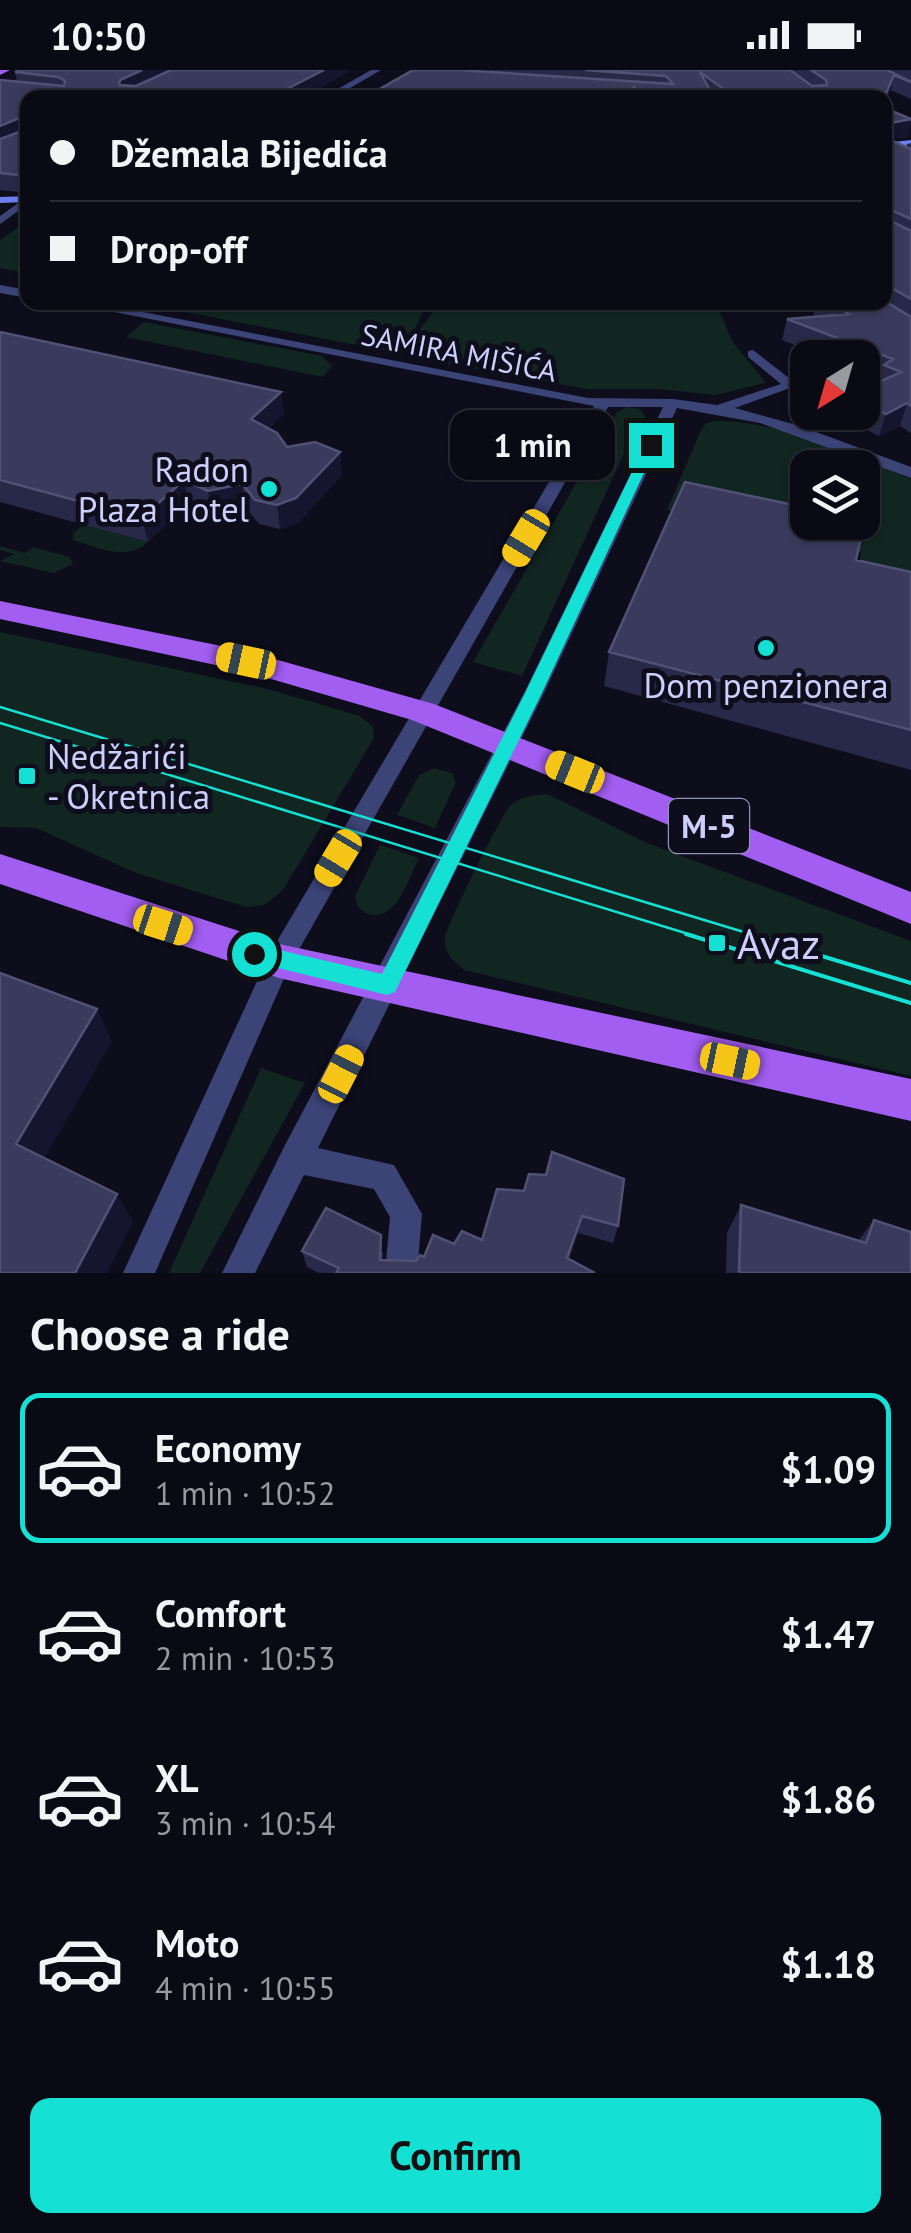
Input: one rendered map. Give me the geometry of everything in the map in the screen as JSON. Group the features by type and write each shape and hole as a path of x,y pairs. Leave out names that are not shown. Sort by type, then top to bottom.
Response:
{"main road":[{"name":"M-5","path":"0,610 246,661 422,712 911,908"},
{"path":"0,869 279,961 911,1100"}],"street":[{"path":"341,90 377,70"},
{"path":"0,221 20,205"},
{"name":"SAMIRA MIŠIĆA","path":"113,310 603,402 672,403 719,410 839,443 911,473"},
{"path":"719,410 790,385 753,354"},
{"path":"140,1273 279,961 603,402"},
{"path":"238,1273 387,985 672,403"},
{"path":"295,1158 383,1176 406,1214 402,1273"}],"green space":[{"path":"20,226 20,272 0,268 0,240"},
{"path":"175,310 424,310 403,354"},
{"path":"434,310 719,310 732,341 766,383 715,395 659,389 587,389 408,357"},
{"path":"144,322 322,356 332,366 323,377 126,337"},
{"path":"627,407 640,409 646,418 638,423 522,676 473,662 617,412"},
{"path":"714,421 738,422 789,432 840,450 790,450 790,537 667,510 705,424"},
{"path":"880,466 911,479 911,602 856,590 861,552 806,540 880,540"},
{"path":"83,524 148,542 131,551 102,549 73,540 73,534"},
{"path":"0,546 25,553 33,547 70,557 73,564 54,573 0,561 14,554 0,550"},
{"path":"0,632 268,689 360,716 373,727 374,738 283,890 264,905 246,907 136,873 36,828 0,827"},
{"path":"434,768 452,773 456,782 435,828 397,815 419,775"},
{"path":"547,794 647,843 911,941 911,1076 464,970 450,956 445,938 464,892 511,805 523,798"},
{"path":"380,845 419,858 394,905 379,915 363,911 355,896"},
{"path":"261,1068 305,1083 200,1273 169,1273"}],"building":[{"path":"142,70 120,80 119,85 136,86 171,70 324,70 285,90 20,90 20,118 0,126 0,80 64,86 65,81 58,77 15,72"},
{"path":"413,70 673,84 666,76 585,70 790,70 812,86 827,85 811,70 887,70 911,82 894,75 887,90 725,90 700,72 710,90 378,90"},
{"path":"892,111 911,119 892,123"},
{"path":"20,132 20,175 0,173 0,139"},
{"path":"892,141 911,149 911,219 892,210"},
{"path":"892,222 911,231 911,299 892,288"},
{"path":"892,305 911,317 911,406 907,403 886,414 880,411 880,382 901,372 884,365 893,359 880,354 880,340 843,340 787,319 849,314 842,310 892,310"},
{"path":"0,332 281,392 251,419 277,433 287,447 315,442 340,452 296,498 277,505 255,500 242,484 208,491 184,480 142,518 0,480"},
{"name":"Dom penzionera","path":"685,482 790,504 790,540 860,540 856,560 911,572 911,730 609,652"},
{"path":"0,973 97,1009 16,1144 117,1194 75,1273 0,1273"},
{"path":"552,1152 624,1179 618,1226 582,1216 567,1258 595,1273 336,1273 339,1268 302,1251 326,1208 381,1235 380,1260 416,1261 420,1255 424,1257 433,1235 454,1244 462,1231 482,1240 497,1189 524,1191 529,1174 546,1175"},
{"path":"741,1205 866,1243 874,1220 911,1232 911,1273 742,1273"}],"tram line":[{"path":"0,707 757,936"},
{"path":"0,723 695,936"},
{"path":"686,934 911,1003"},
{"path":"749,934 911,983"}],"place":[{"name":"Radon Plaza Hotel","path":"269,489"},
{"name":"Dom penzionera","path":"766,648"},
{"name":"Nedžarići - Okretnica","path":"27,776"},
{"name":"Avaz","path":"717,943"}],"route":[{"path":"254,954 387,985 534,693 651,445"}]}
